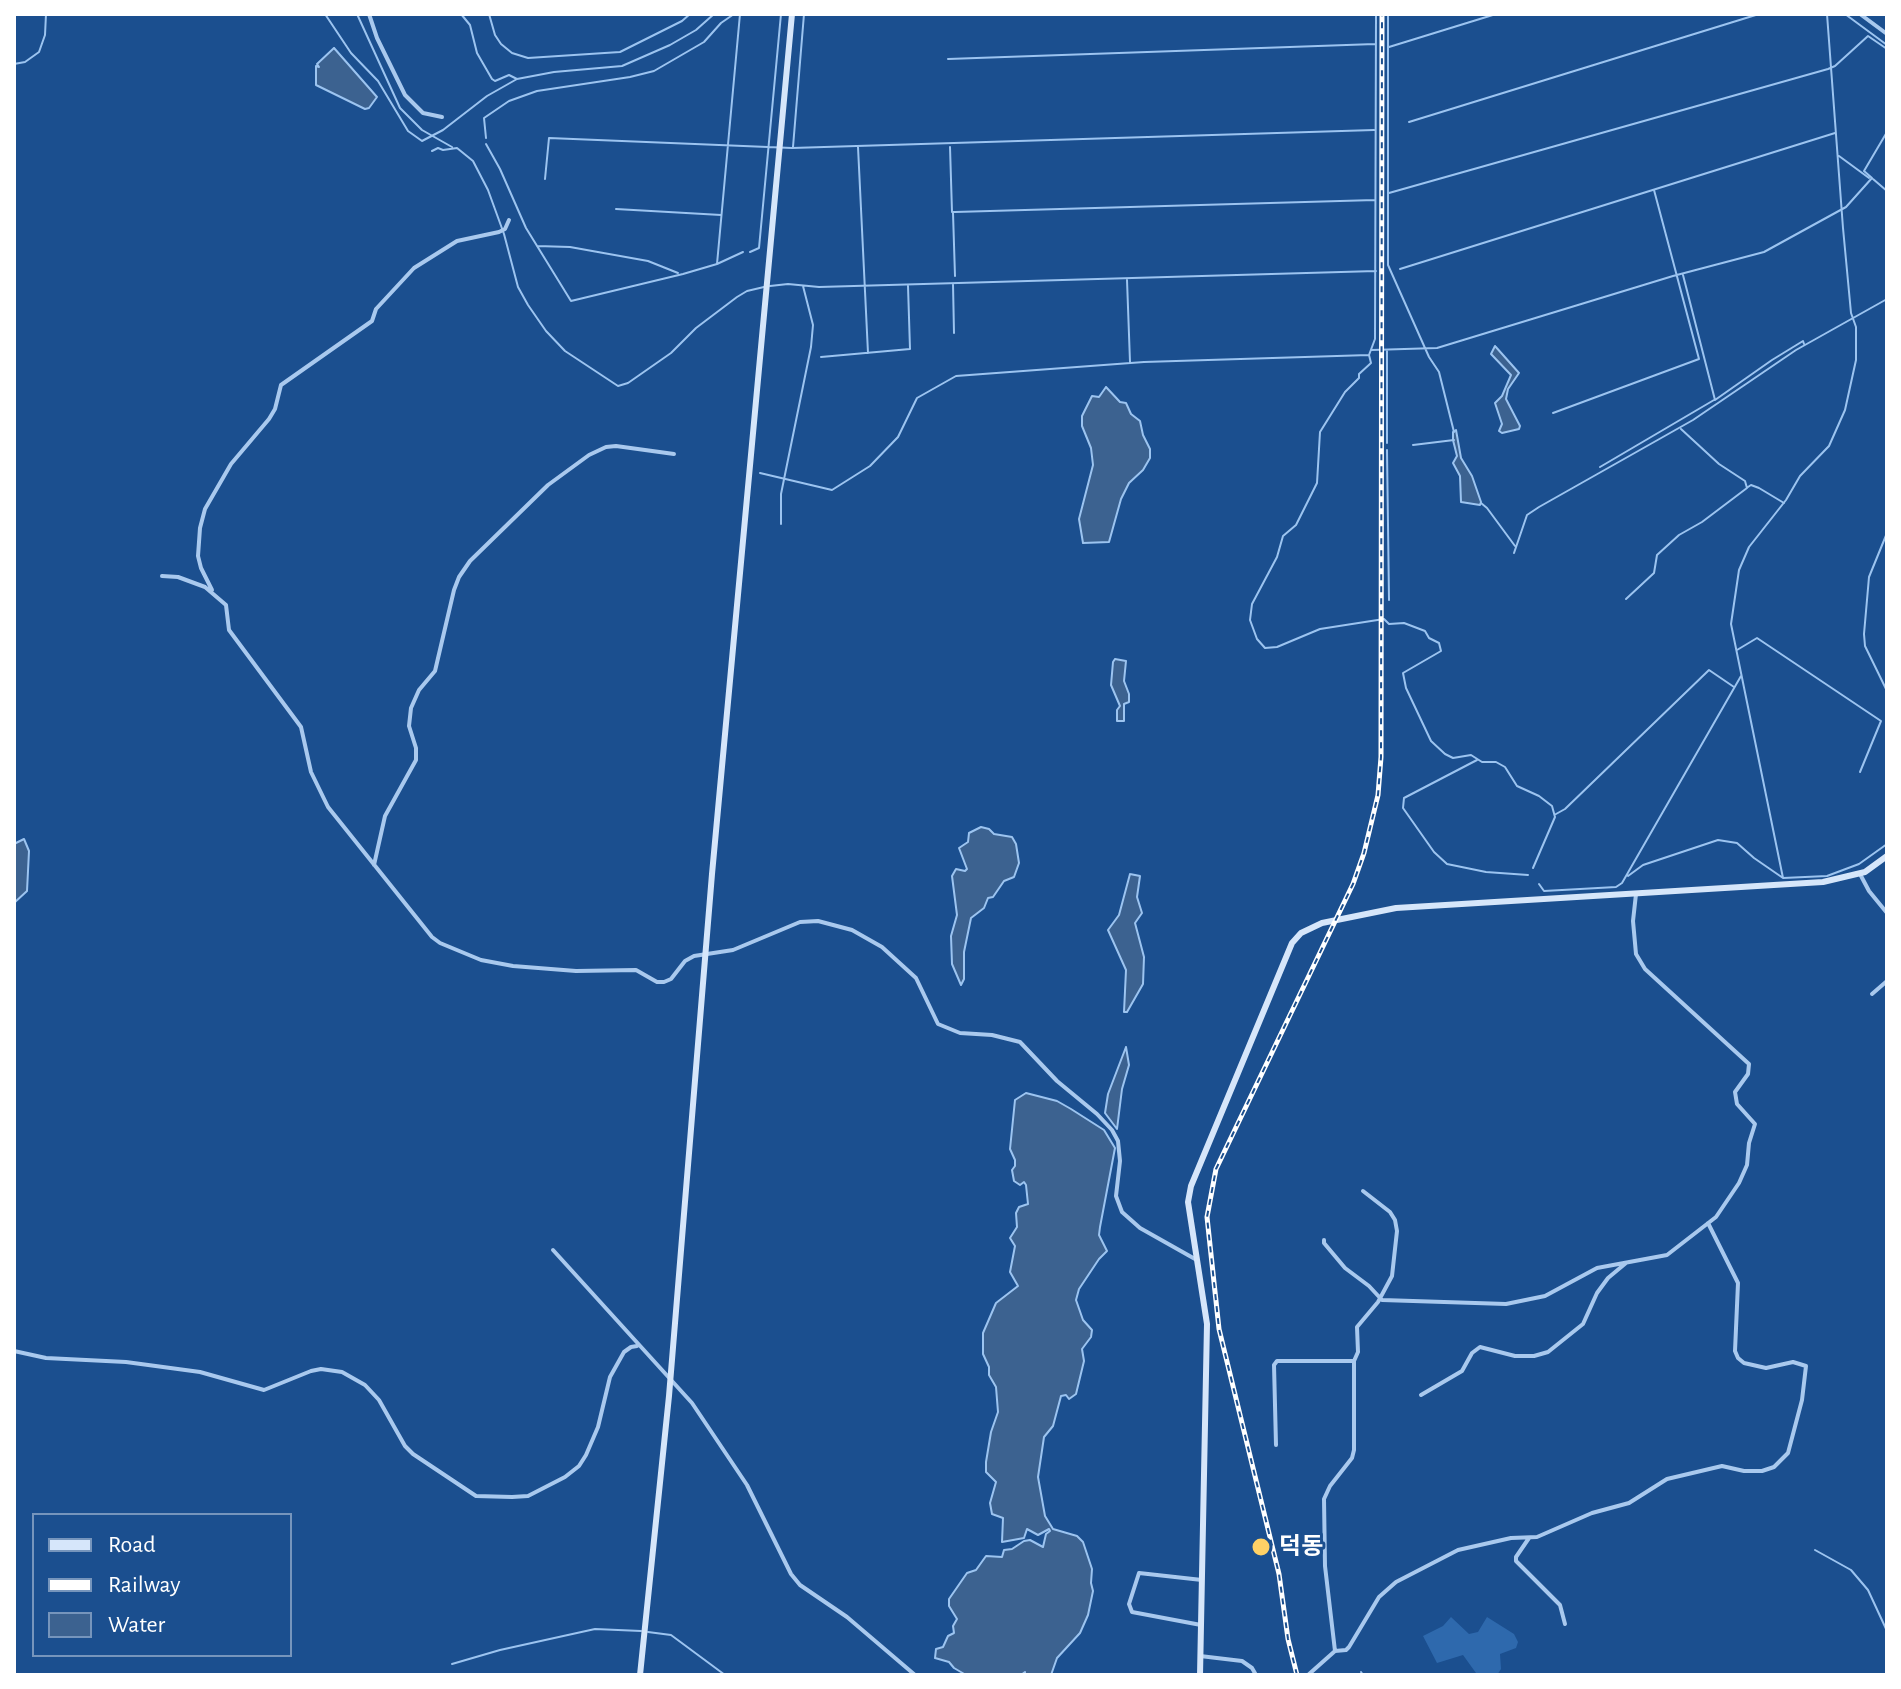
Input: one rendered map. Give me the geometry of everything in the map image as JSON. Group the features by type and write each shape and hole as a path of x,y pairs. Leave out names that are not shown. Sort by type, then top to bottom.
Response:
{"main road":[{"path":"640,1675 671,1377 706,952 792,14"},
{"path":"1200,1675 1207,1324 1189,1214 1191,1186 1286,956 1301,933 1322,923 1396,908 1823,882 1860,874 1887,856"}],"street":[{"path":"369,14 377,38 405,95 423,113 442,117"},
{"path":"1860,14 1887,34"},
{"path":"509,220 505,229 457,241 414,268 376,309 372,321 281,385 269,419 231,464 205,509 198,556 206,581 226,605 229,630 301,727 311,772 328,807 432,937 481,960 576,971 636,970 657,982 664,982 671,979 685,961 706,952 733,950 789,926 809,921 836,924 874,941 916,978 938,1024 960,1033 992,1035 1020,1042 1057,1081 1097,1114 1118,1141 1120,1161 1116,1196 1122,1212 1140,1228 1195,1259"},
{"path":"374,865 385,816 416,760 416,748 409,726 411,708 419,690 435,671 454,590 470,561 548,485 589,455 616,446 674,454"},
{"path":"162,576 178,577 213,592"},
{"path":"1860,874 1887,913"},
{"path":"1324,1240 1345,1268 1380,1298 1521,1303 1545,1296 1597,1268 1667,1255 1708,1223 1727,1202 1747,1165 1755,1124 1737,1104 1735,1092 1748,1074 1749,1064 1645,969 1636,954 1633,921 1636,894"},
{"path":"1872,994 1887,981"},
{"path":"1335,1651 1325,1566 1324,1499 1352,1458 1354,1450 1357,1327 1380,1298 1392,1276 1395,1220 1390,1212 1363,1191"},
{"path":"1308,1675 1335,1651 1349,1647 1372,1603 1396,1582 1458,1550 1511,1538 1537,1537 1592,1513 1629,1503 1667,1479 1722,1466 1762,1471 1774,1467 1788,1453 1802,1400 1806,1366 1793,1362 1766,1368 1744,1363 1738,1358 1735,1327 1738,1283 1708,1223"},
{"path":"553,1250 692,1403 747,1485 791,1574 800,1585 847,1617 915,1675"},
{"path":"1421,1395 1462,1371 1472,1353 1480,1347 1502,1350 1515,1356 1548,1352 1583,1324 1603,1285 1629,1261"},
{"path":"14,1351 46,1358 126,1362 200,1372 264,1390 311,1371 342,1372 365,1385 379,1400 405,1446 413,1454 476,1496 512,1497 528,1496 579,1466 598,1427 610,1377 624,1352 637,1346"},
{"path":"1276,1445 1274,1365 1277,1361 1354,1361"},
{"path":"1529,1538 1516,1561 1560,1605 1565,1624"},
{"path":"1201,1625 1132,1612 1129,1604 1139,1573 1202,1580"},
{"path":"1200,1656 1242,1661 1256,1675"}],"shaded area":[{"path":"1451,1617 1469,1634 1478,1632 1487,1617 1514,1634 1518,1642 1516,1648 1500,1654 1501,1669 1497,1675 1476,1673 1463,1655 1437,1663 1423,1636 1443,1626"}],"water":[{"path":"334,48 377,97 369,108 365,109 316,85 316,66 319,67 317,64"},
{"path":"1495,346 1519,373 1508,389 1506,399 1520,426 1519,429 1502,433 1499,431 1502,424 1495,403 1502,396 1511,375 1491,354"},
{"path":"1106,387 1120,402 1126,403 1131,414 1140,421 1150,458 1129,483 1121,499 1109,542 1083,543 1079,519 1093,465 1082,416 1092,396 1099,397"},
{"path":"1456,430 1461,458 1472,476 1480,505 1461,502 1460,476 1453,463 1457,456 1453,440"},
{"path":"1115,659 1126,661 1124,681 1129,702 1124,704 1124,721 1117,721 1120,706 1111,685"},
{"path":"981,827 994,834 1012,837 1019,863 1014,877 1004,881 993,897 988,898 984,908 971,918 961,985 952,964 951,936 957,915 952,876 956,869 967,869 959,848 968,842 969,833"},
{"path":"24,839 29,851 27,891 14,903 14,844"},
{"path":"1130,874 1140,876 1137,897 1142,913 1135,923 1144,957 1143,984 1127,1012 1124,1012 1126,970 1108,930 1119,915"},
{"path":"1126,1047 1129,1065 1122,1089 1117,1129 1105,1113 1108,1094"},
{"path":"1026,1093 1057,1101 1071,1109 1104,1130 1115,1148 1099,1235 1107,1251 1079,1289 1076,1300 1083,1320 1092,1330 1091,1337 1082,1349 1084,1361 1076,1394 1069,1399 1066,1395 1061,1396 1053,1426 1044,1437 1038,1477 1045,1516 1053,1529 1077,1536 1083,1542 1092,1569 1093,1591 1080,1633 1057,1658 1051,1675 1025,1675 1025,1672 1021,1675 966,1675 949,1662 935,1658 936,1649 943,1647 948,1636 954,1633 953,1626 957,1619 949,1606 949,1599 967,1573 976,1570 986,1556 1002,1557 1004,1550 1030,1540 1043,1547 1046,1534 1050,1531 1038,1535 1027,1529 1024,1538 1002,1542 1003,1518 992,1514 990,1503 996,1482 986,1472 991,1432 998,1412 996,1387 983,1354 983,1333 996,1303 1018,1286 1010,1272 1015,1246 1010,1238 1017,1227 1019,1207 1028,1204 1026,1185 1014,1181 1012,1170 1015,1160 1010,1149 1015,1100"}],"waterway":[{"path":"14,64 25,62 39,52 45,35 46,14"},
{"path":"325,14 351,53 378,81 408,131 422,141 517,79 554,72 622,66 670,45 696,30 714,14"},
{"path":"357,14 400,108 422,130 452,147"},
{"path":"461,14 470,25 477,53 492,79 495,81 509,75 517,79"},
{"path":"489,14 501,44 512,53 528,58 620,52 690,14"},
{"path":"486,138 484,118 509,101 537,91 654,71 704,42 734,14"},
{"path":"717,264 740,14"},
{"path":"750,252 759,248 781,14"},
{"path":"793,147 804,14"},
{"path":"760,473 832,490 870,466 898,437 917,398 956,376 1144,362 1369,355 1375,339 1376,14"},
{"path":"1388,14 1388,265 1429,357 1439,372 1454,432"},
{"path":"1389,47 1496,14"},
{"path":"1409,122 1759,14"},
{"path":"1783,878 1731,624 1739,570 1749,547 1786,500 1800,476 1829,446 1845,410 1856,360 1856,327 1851,313 1843,228 1827,14"},
{"path":"1845,14 1887,45"},
{"path":"1389,193 1828,69 1868,36 1887,49"},
{"path":"948,59 1375,44"},
{"path":"545,179 549,138 792,148 1374,130"},
{"path":"1372,350 1437,348 1673,276 1764,252 1846,207 1872,178 1864,171 1887,132"},
{"path":"1400,269 1835,133"},
{"path":"486,144 526,228 571,301 683,274 743,252"},
{"path":"858,147 868,353"},
{"path":"950,147 952,212 1375,200"},
{"path":"432,151 457,148 473,161 488,190 518,287 528,305 565,351 618,386 628,383 671,353 696,328 737,297 764,287"},
{"path":"1839,156 1869,178"},
{"path":"1873,179 1887,191"},
{"path":"1553,413 1699,359 1654,190"},
{"path":"616,209 721,215"},
{"path":"953,213 955,276"},
{"path":"537,246 570,247 648,261 678,273"},
{"path":"770,286 1376,271"},
{"path":"1683,275 1715,400 1772,360 1803,341 1804,344"},
{"path":"1127,280 1130,362"},
{"path":"953,284 954,333"},
{"path":"781,524 781,494 811,347 813,325 803,286"},
{"path":"821,357 910,349 908,286"},
{"path":"1514,553 1527,515 1693,420 1796,350 1887,299"},
{"path":"1387,350 1387,443"},
{"path":"1369,355 1371,363 1345,392 1320,432 1317,483 1296,525 1283,536 1277,557 1252,604 1250,620 1257,639 1265,648 1277,647 1320,629 1384,619 1389,624 1404,623 1425,631 1429,638 1439,643 1441,651 1403,673 1406,688 1431,741 1445,754 1453,758 1471,755 1482,762 1496,762 1505,767 1517,786 1552,806 1555,817 1533,868"},
{"path":"1600,467 1714,400"},
{"path":"1626,599 1654,573 1657,555 1679,535 1747,488 1745,481 1719,464 1681,429"},
{"path":"1413,445 1454,440"},
{"path":"1387,450 1389,600"},
{"path":"1748,487 1759,488 1784,503"},
{"path":"1481,503 1515,546"},
{"path":"1887,533 1869,577 1864,634 1865,646 1887,691"},
{"path":"1737,650 1757,638 1881,721 1860,772"},
{"path":"1556,814 1565,809 1709,670 1734,687"},
{"path":"1539,884 1544,891 1616,887 1622,883 1741,676"},
{"path":"1477,760 1404,798 1403,808 1434,852 1447,864 1486,872 1528,875"},
{"path":"1628,876 1643,865 1718,840 1737,843 1783,878 1827,876 1859,864 1887,844"},
{"path":"1815,1550 1851,1570 1868,1590 1887,1631"},
{"path":"452,1664 595,1629 641,1631"},
{"path":"648,1632 671,1635 725,1675"}],"railway":[{"path":"1297,1675 1288,1639 1279,1574 1219,1329 1207,1217 1216,1169 1353,884 1378,795 1381,757 1382,14"}],"place":[{"name":"덕동","path":"1261,1547"}]}
